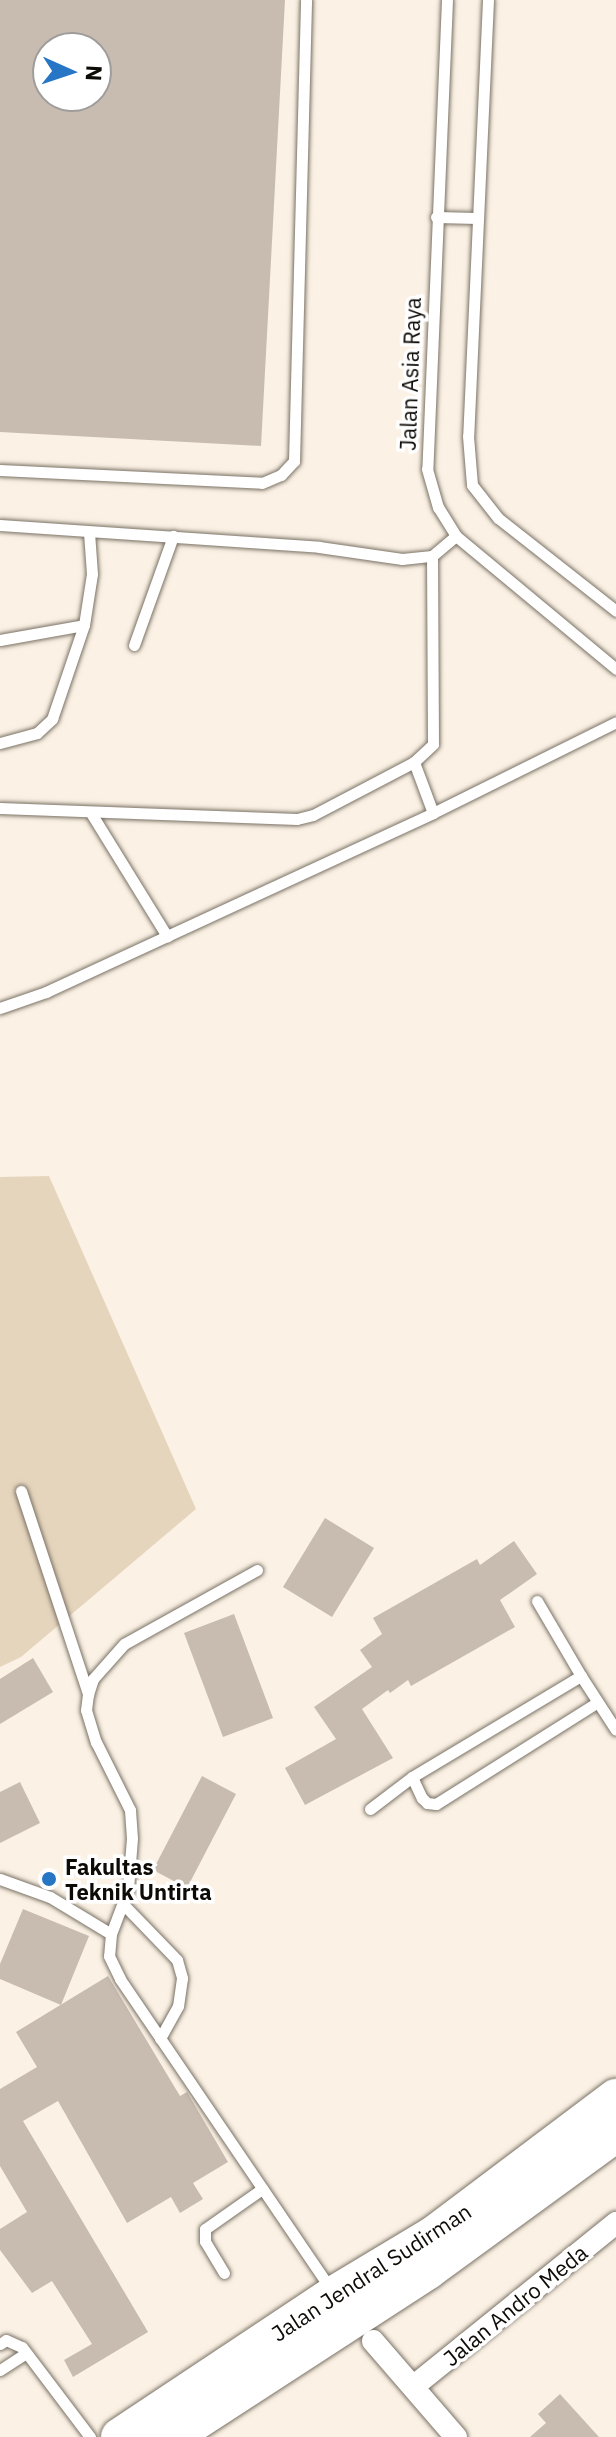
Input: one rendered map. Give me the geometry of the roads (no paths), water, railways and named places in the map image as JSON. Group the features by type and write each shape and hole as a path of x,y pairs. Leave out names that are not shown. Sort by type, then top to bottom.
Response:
{"highway":[{"name":"Jalan Jendral Sudirman","path":"120,2437 334,2295 434,2235 616,2098"},
{"path":"171,2437 428,2270 616,2133"}],"street":[{"name":"Jalan Andro Meda","path":"414,2386 616,2223"},
{"path":"373,2341 456,2437"}],"lane":[{"path":"0,470 262,483 281,475 294,461 306,0"},
{"name":"Jalan Asia Raya","path":"447,0 427,469 438,507 456,536 616,669"},
{"path":"488,0 468,436 472,485 498,518 616,611"},
{"path":"436,217 477,218"},
{"path":"0,525 319,547 402,559 432,556 456,536"},
{"path":"0,743 37,733 52,719 84,625 92,574 89,532"},
{"path":"134,645 173,536"},
{"path":"0,808 297,819 414,762 433,744 432,556"},
{"path":"0,640 84,625"},
{"path":"0,1008 46,992 433,813 616,722"},
{"path":"414,762 433,813"},
{"path":"91,813 167,936"},
{"path":"21,1491 88,1694"},
{"path":"257,1570 124,1644 93,1679 86,1710 96,1742 130,1810 132,1838 128,1889 111,1934 109,1956 160,2038 334,2295"},
{"path":"537,1601 616,1730"},
{"path":"370,1809 412,1777 581,1676"},
{"path":"412,1777 422,1798 427,1803 436,1804 598,1702"},
{"path":"0,1879 50,1897 111,1934"},
{"path":"123,1904 153,1931 177,1960 180,1969 178,2006 160,2038"},
{"path":"224,2273 205,2241 205,2229 262,2189"},
{"path":"0,2344 11,2341 26,2353 90,2437"},
{"path":"0,2370 26,2353"}],"place":[{"name":"Fakultas Teknik Untirta","path":"49,1879"}]}
